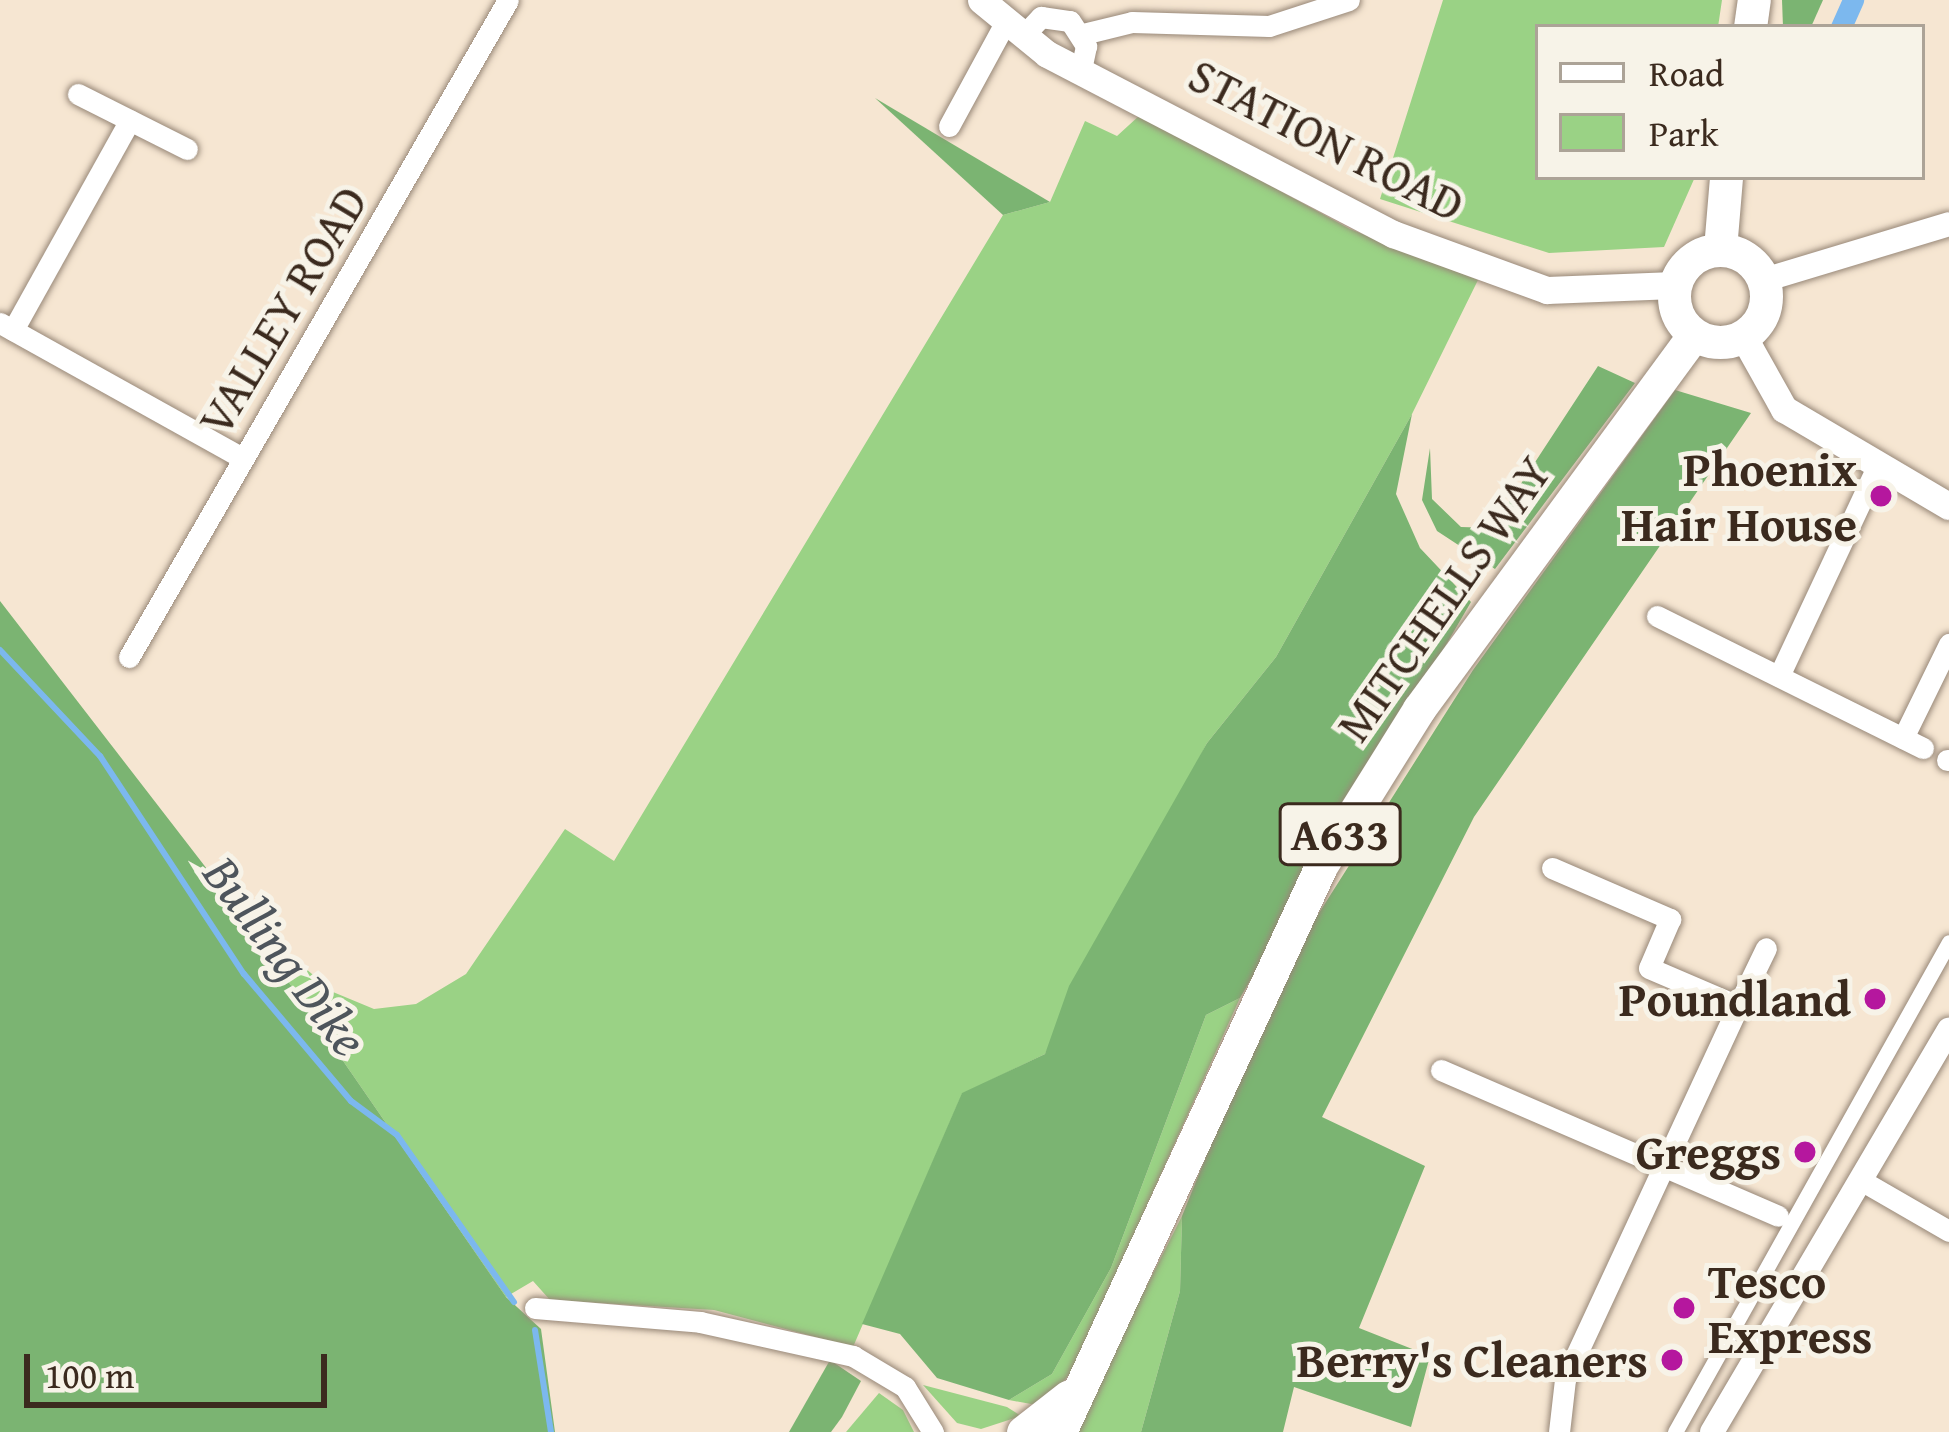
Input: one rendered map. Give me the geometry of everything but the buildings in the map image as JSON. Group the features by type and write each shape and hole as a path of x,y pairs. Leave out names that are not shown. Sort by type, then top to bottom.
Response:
{"main road":[{"name":"STATION ROAD","path":"981,0 1015,28 1082,69 1393,234 1490,271 1581,295 1674,285"},
{"path":"1720,249 1726,180"},
{"path":"1720,249 1747,257 1764,280 1764,311 1743,336 1694,334 1674,285 1691,259 1720,249"},
{"name":"MITCHELLS WAY","path":"1060,1432 1331,850 1432,690 1694,334"},
{"path":"1743,336 1784,409 1949,506"},
{"name":"MITCHELLS WAY","path":"1023,1432 1079,1387"}],"street":[{"path":"1083,34 1132,22 1268,26 1349,0"},
{"name":"VALLEY ROAD","path":"129,657 503,2"},
{"path":"950,126 1015,28 1052,7 1083,34"},
{"path":"1082,69 1083,34"},
{"path":"79,94 187,149"},
{"path":"130,120 6,326 243,458"},
{"path":"1764,280 1949,224"},
{"path":"1779,676 1880,463"},
{"path":"1657,616 1913,743 1949,644"},
{"path":"1552,868 1670,919 1649,968 1738,1006"},
{"path":"1675,1432 1949,942"},
{"path":"1559,1432 1565,1379 1766,948"},
{"path":"1712,1432 1864,1182 1949,1030"},
{"path":"1441,1070 1778,1216"},
{"path":"1864,1182 1949,1231"},
{"path":"535,1307 700,1322 853,1356 905,1387 938,1428"}],"green space":[{"path":"1443,0 1722,0 1718,24 1535,24 1535,180 1694,180 1664,247 1549,253 1380,199"},
{"path":"1782,0 1823,0 1812,24 1783,24"},
{"path":"875,98 1050,202 1003,215"},
{"path":"1140,115 1350,229 1478,280 1412,414 1276,657 1207,743 1045,1054 962,1094 853,1347 714,1310 550,1300 533,1281 506,1297 241,913 333,992 374,1009 416,1004 466,974 565,829 614,861 1003,215 1050,202 1085,121 1117,136"},
{"path":"1598,366 1635,383 1495,569 1437,531 1422,500 1430,448 1432,499 1461,527 1492,528"},
{"path":"1675,390 1751,413 1474,817 1322,1117 1425,1166 1359,1328 1430,1356 1411,1427 1294,1387 1283,1432 1141,1432 1180,1291 1182,1216 1279,976 1473,670"},
{"path":"1412,414 1396,494 1420,548 1471,602 1240,998 1206,1015 1111,1268 1052,1374 1009,1400 937,1378 900,1334 862,1324 962,1093 1045,1054 1069,986 1207,743 1276,657"},
{"path":"0,601 241,913 506,1297 541,1329 555,1432 0,1432"},
{"path":"1240,998 1073,1370 1042,1406 1009,1400 1052,1374 1111,1268 1206,1015"},
{"path":"1182,1216 1180,1291 1141,1432 1073,1432"},
{"path":"830,1360 861,1381 842,1417 831,1432 789,1432"},
{"path":"923,1385 1007,1407 1021,1416 981,1429 957,1423"},
{"path":"879,1393 903,1410 914,1432 846,1432"}],"waterway":[{"path":"1842,24 1853,0"},
{"name":"Bulling Dike","path":"0,650 100,756 244,974 351,1101 397,1135 514,1302"},
{"name":"Bulling Dike","path":"535,1330 551,1432"}],"place":[{"name":"Phoenix Hair House","path":"1881,496"},
{"name":"Poundland","path":"1875,999"},
{"name":"Greggs","path":"1805,1152"},
{"name":"Tesco Express","path":"1684,1308"},
{"name":"Berry's Cleaners","path":"1672,1360"}]}
